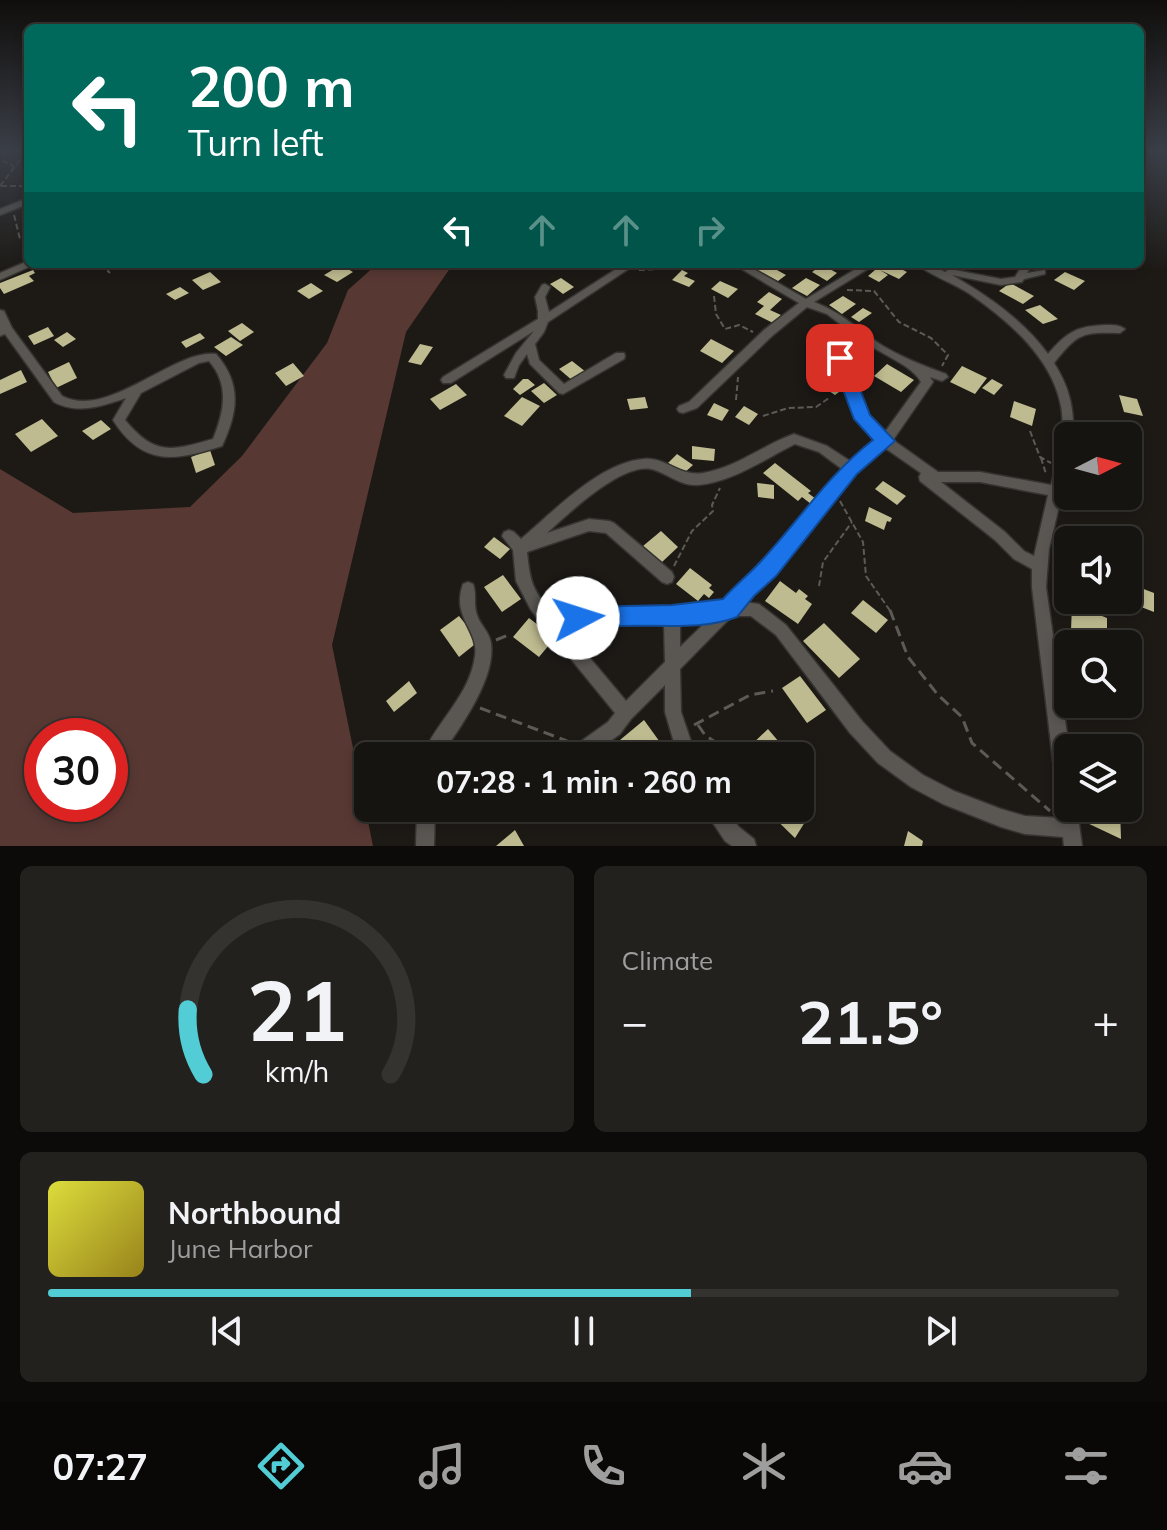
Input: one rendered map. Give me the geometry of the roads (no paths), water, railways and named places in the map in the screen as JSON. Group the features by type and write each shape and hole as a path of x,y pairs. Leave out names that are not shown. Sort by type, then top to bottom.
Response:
{"street":[{"path":"3,210 24,202"},
{"path":"0,277 24,266"},
{"path":"447,380 542,323 558,308 624,268"},
{"path":"595,742 614,728 625,713 769,569 850,468 885,441 927,382 914,367 862,337 831,312 806,303 745,268"},
{"path":"683,409 693,405 763,338 806,303 865,268"},
{"path":"930,268 1005,315 1048,362 1066,400 1067,422"},
{"path":"1022,277 1025,268"},
{"path":"939,272 1001,282 1042,272"},
{"path":"510,375 512,363 538,339 545,312 540,297 545,287"},
{"path":"0,313 3,331 66,405 77,406 137,390 197,359 212,357 223,367 231,391 231,405 218,443 172,456 135,443 119,420 137,390"},
{"path":"1048,362 1069,335 1091,328 1120,329"},
{"path":"862,337 844,346 840,358 863,419 954,502 1000,536 1039,573"},
{"path":"531,346 534,361 563,390 620,356"},
{"path":"914,367 942,377"},
{"path":"520,548 593,488 642,464 666,467 683,479 697,480 720,475 794,439 823,449 850,468"},
{"path":"885,441 936,477 980,477 1053,491 1039,573 1073,846"},
{"path":"520,548 589,525 609,527 667,577"},
{"path":"509,536 520,548 523,581 548,621 625,713"},
{"path":"440,742 464,702 479,669 484,646 480,630 470,620 468,589"},
{"path":"548,621 608,615 672,616 754,609 781,630 856,727 884,757 917,781 949,798 1001,818 1025,825 1069,828"},
{"path":"672,616 673,712 682,742"},
{"path":"425,846 426,822"},
{"path":"723,822 747,846"}]}
